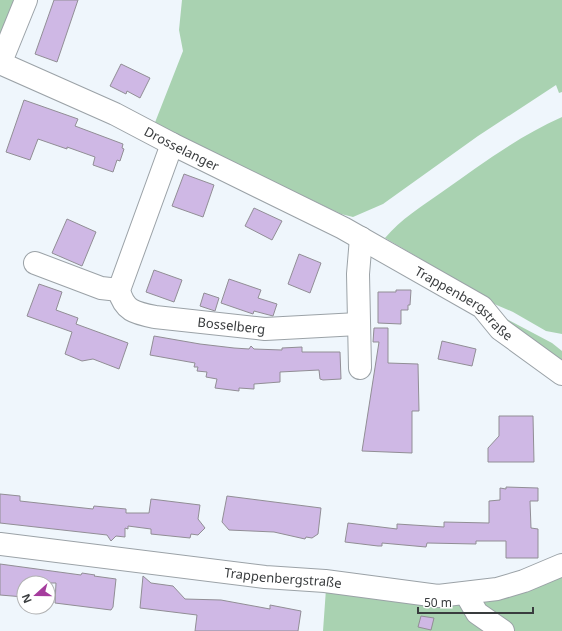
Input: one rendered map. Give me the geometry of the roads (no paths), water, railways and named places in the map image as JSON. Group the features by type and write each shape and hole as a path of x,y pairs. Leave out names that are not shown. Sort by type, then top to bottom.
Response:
{"street":[{"path":"0,63 26,0"},
{"name":"Drosselanger","path":"0,63 115,114 361,238"},
{"path":"35,263 101,288 119,290 172,144"},
{"path":"360,368 358,324 359,252 361,238"},
{"name":"Trappenbergstraße","path":"361,238 482,307 500,329 562,374"},
{"name":"Bosselberg","path":"119,290 122,301 127,307 140,314 155,318 265,329 358,324"},
{"name":"Trappenbergstraße","path":"0,544 265,577 325,581 438,596 466,594 497,589 524,581 562,565"},
{"path":"466,594 477,613 503,631"}]}
